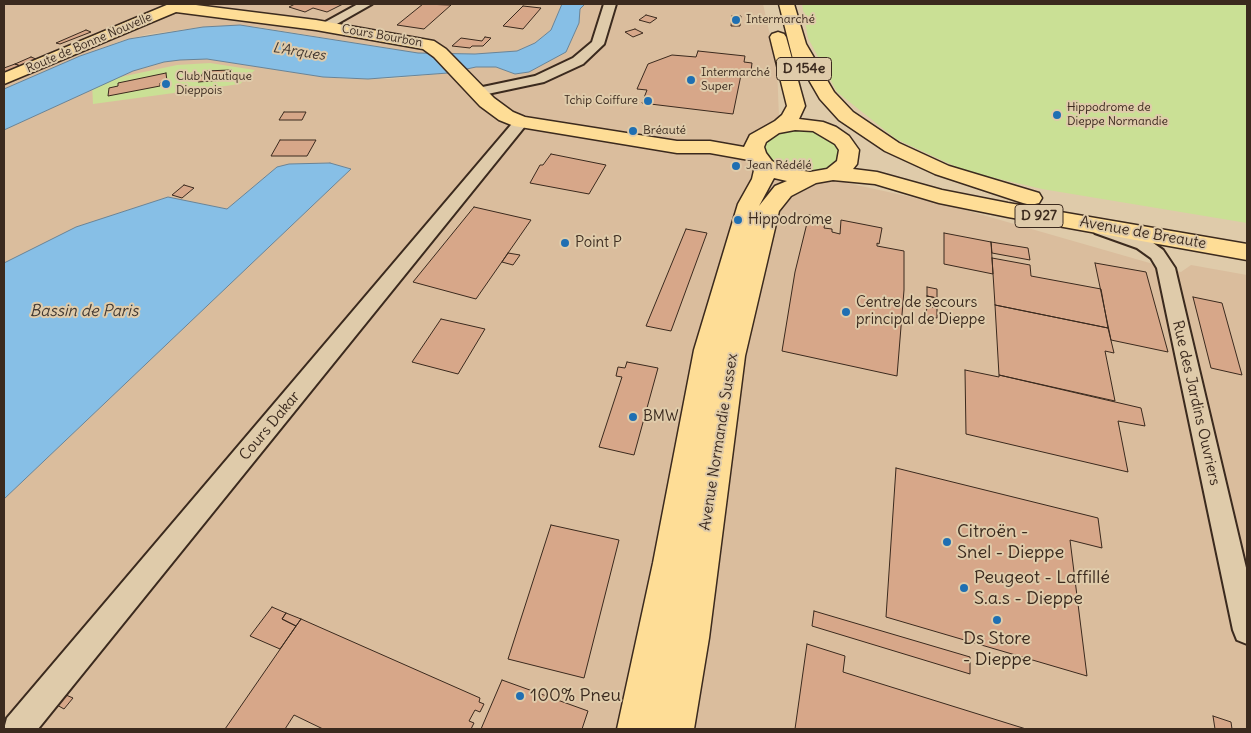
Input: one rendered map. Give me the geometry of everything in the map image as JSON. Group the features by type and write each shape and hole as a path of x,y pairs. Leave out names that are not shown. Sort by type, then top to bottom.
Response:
{"main road":[{"name":"D 154e","path":"772,4 783,60 796,106 790,118 782,125"},
{"name":"D 154e","path":"786,4 799,46 814,109 829,131"},
{"name":"Cours Bourbon","path":"178,5 324,26 428,45 440,53 487,102 506,116 521,122 677,147 710,147 764,133 782,125"},
{"name":"Route de Bonne Nouvelle","path":"4,79 178,5"},
{"path":"799,46 826,95 846,116 892,147 942,170 1079,217"},
{"path":"782,125 806,124 829,131 842,140 850,154 847,164 822,176"},
{"name":"Avenue Normandie Sussex","path":"637,729 670,563 707,350 749,204 761,185 760,160 754,147 757,139 764,133"},
{"name":"Cours Bourbon","path":"710,147 760,160"},
{"name":"Avenue de Breaute","path":"850,154 885,170 946,187 1247,252"},
{"name":"Avenue de Breaute","path":"760,160 779,173 877,178 940,196 1008,210 1079,217 1247,240"},
{"name":"Avenue Normandie Sussex","path":"674,729 691,638 731,356 768,210 783,191 822,176"}],"street":[{"path":"324,26 366,4"},
{"path":"478,92 539,79 578,61 598,44 610,4"},
{"name":"Cours Dakar","path":"18,729 521,122"},
{"name":"Rue des Jardins Ouvriers","path":"1079,217 1143,244 1157,254 1166,268 1247,630"}],"shaded area":[{"path":"4,4 562,4 551,30 535,43 517,51 475,54 418,53 252,26 203,27 149,34 121,41 80,56 4,89"},
{"path":"585,4 763,4 777,66 779,118 847,183 948,205 1181,272 1191,265 1247,275 1247,729 4,729 4,499 351,169 330,163 277,167 227,209 168,197 76,227 4,263 4,130 133,71 164,62 194,58 323,77 350,79 389,79 448,73 476,67 496,67 515,74 529,72 566,52 579,23 580,9"}],"green space":[{"name":"Hippodrome de Dieppe Normandie","path":"802,4 1247,4 1247,223 1042,189 965,171 896,139 837,92 808,38"},
{"name":"Club Nautique Dieppois","path":"210,63 255,70 240,84 93,104 92,83 177,65"},
{"path":"786,129 810,130 830,137 843,155 831,168 815,172 782,166 769,158 764,145 765,140"}],"water":[{"name":"L'Arques","path":"562,4 585,4 580,9 579,23 566,52 529,72 515,74 496,67 476,67 448,73 368,79 323,77 207,59 180,60 164,62 133,71 4,130 4,89 80,56 129,39 203,27 240,25 418,53 475,54 517,51 535,43 551,30"},
{"name":"Bassin de Paris","path":"330,163 351,169 4,499 4,263 76,227 168,197 227,209 277,167 289,164"}],"building":[{"path":"295,4 343,4 327,12 313,8 305,12 289,7"},
{"path":"423,4 451,5 424,29 397,25"},
{"path":"523,6 541,8 523,29 503,26"},
{"path":"646,15 657,18 650,23 639,20"},
{"path":"732,16 741,16 740,26 731,26"},
{"path":"635,29 643,33 633,37 625,32"},
{"path":"86,30 91,32 60,44 56,43"},
{"path":"485,37 491,38 483,46 472,46 470,48 452,46 461,38 482,41"},
{"name":"Intermarché Super","path":"698,51 745,56 744,62 752,63 751,71 742,70 733,114 642,103 647,90 637,89 648,64 672,55 696,57"},
{"path":"31,57 36,59 20,66 15,64"},
{"path":"15,64 21,66 7,72 4,71 4,68"},
{"path":"231,70 226,80 198,82 204,71"},
{"path":"166,73 167,81 160,83 160,86 108,96 109,88 118,86 118,83"},
{"path":"284,112 306,112 302,120 279,120"},
{"path":"280,140 316,140 307,156 271,156"},
{"path":"551,154 606,165 589,194 530,183 540,165 543,165"},
{"path":"184,185 194,188 182,198 172,195"},
{"path":"474,207 531,220 476,299 413,282"},
{"path":"809,215 826,218 824,228 832,229 832,232 840,234 841,220 882,228 877,246 904,251 904,290 897,376 782,351 795,272"},
{"path":"686,229 707,233 671,331 646,326"},
{"path":"944,233 991,242 993,274 944,264"},
{"path":"991,242 1028,248 1030,260 992,253"},
{"path":"508,253 520,255 513,265 502,262"},
{"path":"992,258 1030,265 1031,276 1101,289 1108,328 995,305"},
{"path":"1095,263 1146,272 1168,352 1111,340"},
{"path":"927,287 937,289 937,298 927,296"},
{"path":"927,296 937,298 937,308 927,306"},
{"path":"1193,297 1222,303 1242,375 1211,368"},
{"path":"995,305 1108,328 1114,353 1105,351 1115,401 999,375"},
{"path":"927,306 937,308 937,318 926,316"},
{"path":"441,319 485,329 458,374 412,362"},
{"path":"627,362 658,368 634,455 599,447 622,377 616,376 618,367 625,368"},
{"path":"965,370 999,377 999,375 1141,408 1145,426 1118,421 1128,472 966,434"},
{"path":"896,468 1098,518 1102,548 1070,540 1087,676 886,617"},
{"path":"551,525 619,540 584,678 508,659"},
{"path":"272,607 286,613 282,619 296,626 280,649 250,636"},
{"path":"814,611 970,657 970,674 812,626"},
{"path":"286,613 301,619 296,626 282,619"},
{"path":"301,619 480,698 479,702 484,704 480,712 475,710 469,721 474,723 471,729 323,729 294,715 285,729 225,729"},
{"path":"807,644 845,656 843,672 1026,729 795,729"},
{"name":"100% Pneu","path":"502,680 588,711 582,729 481,729"},
{"path":"66,695 73,698 64,709 57,705"},
{"path":"1213,716 1231,722 1232,729 1215,729"}],"place":[{"name":"Intermarché","path":"736,20"},
{"name":"Intermarché Super","path":"691,80"},
{"name":"Club Nautique Dieppois","path":"166,84"},
{"name":"Tchip Coiffure","path":"648,101"},
{"name":"Hippodrome de Dieppe Normandie","path":"1057,115"},
{"name":"Bréauté","path":"633,131"},
{"name":"Jean Rédélé","path":"736,166"},
{"name":"Hippodrome","path":"738,220"},
{"name":"Point P","path":"565,243"},
{"name":"Centre de secours principal de Dieppe","path":"846,312"},
{"name":"BMW","path":"633,417"},
{"name":"Citroën - Snel - Dieppe","path":"947,542"},
{"name":"Peugeot - Laffillé S.a.s - Dieppe","path":"964,588"},
{"name":"Ds Store - Dieppe","path":"997,620"},
{"name":"100% Pneu","path":"520,696"}]}
